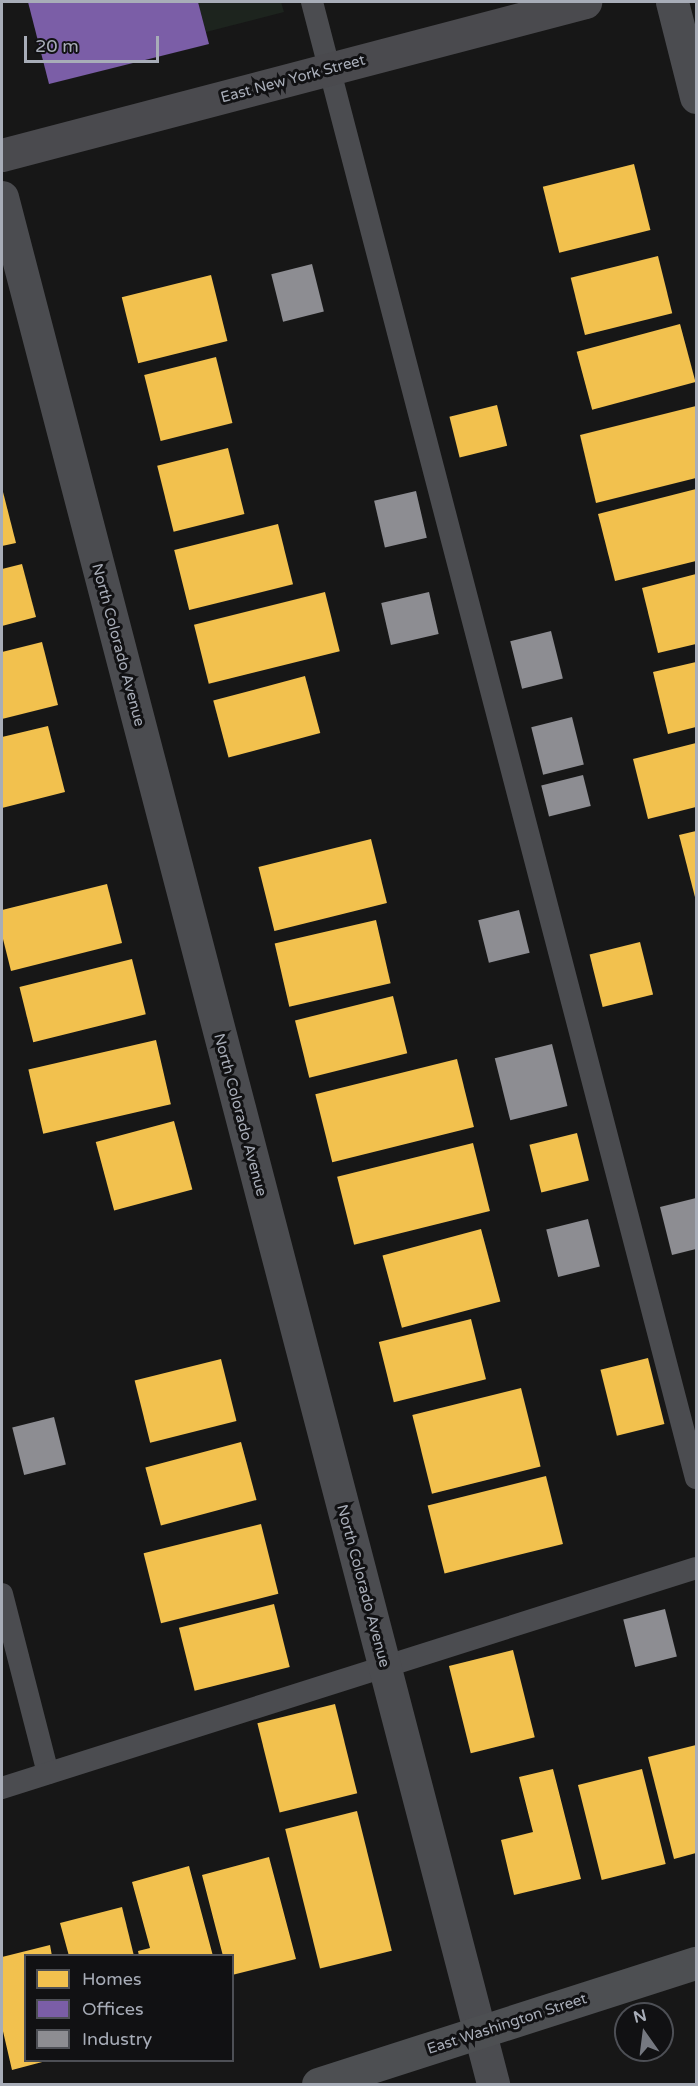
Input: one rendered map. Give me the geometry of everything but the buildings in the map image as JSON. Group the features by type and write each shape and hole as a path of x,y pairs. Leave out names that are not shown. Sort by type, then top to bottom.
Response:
{"main road":[{"name":"East New York Street","path":"2,155 585,2"},
{"name":"East Washington Street","path":"318,2085 696,1962"}],"street":[{"path":"672,2 696,97"},
{"name":"North Colorado Avenue","path":"2,197 493,2085"}],"lane":[{"path":"312,2 696,1478"},
{"path":"2,1788 696,1568"},
{"path":"2,1594 48,1773"}],"shaded area":[{"path":"198,2 281,2 284,12 206,32"}]}
